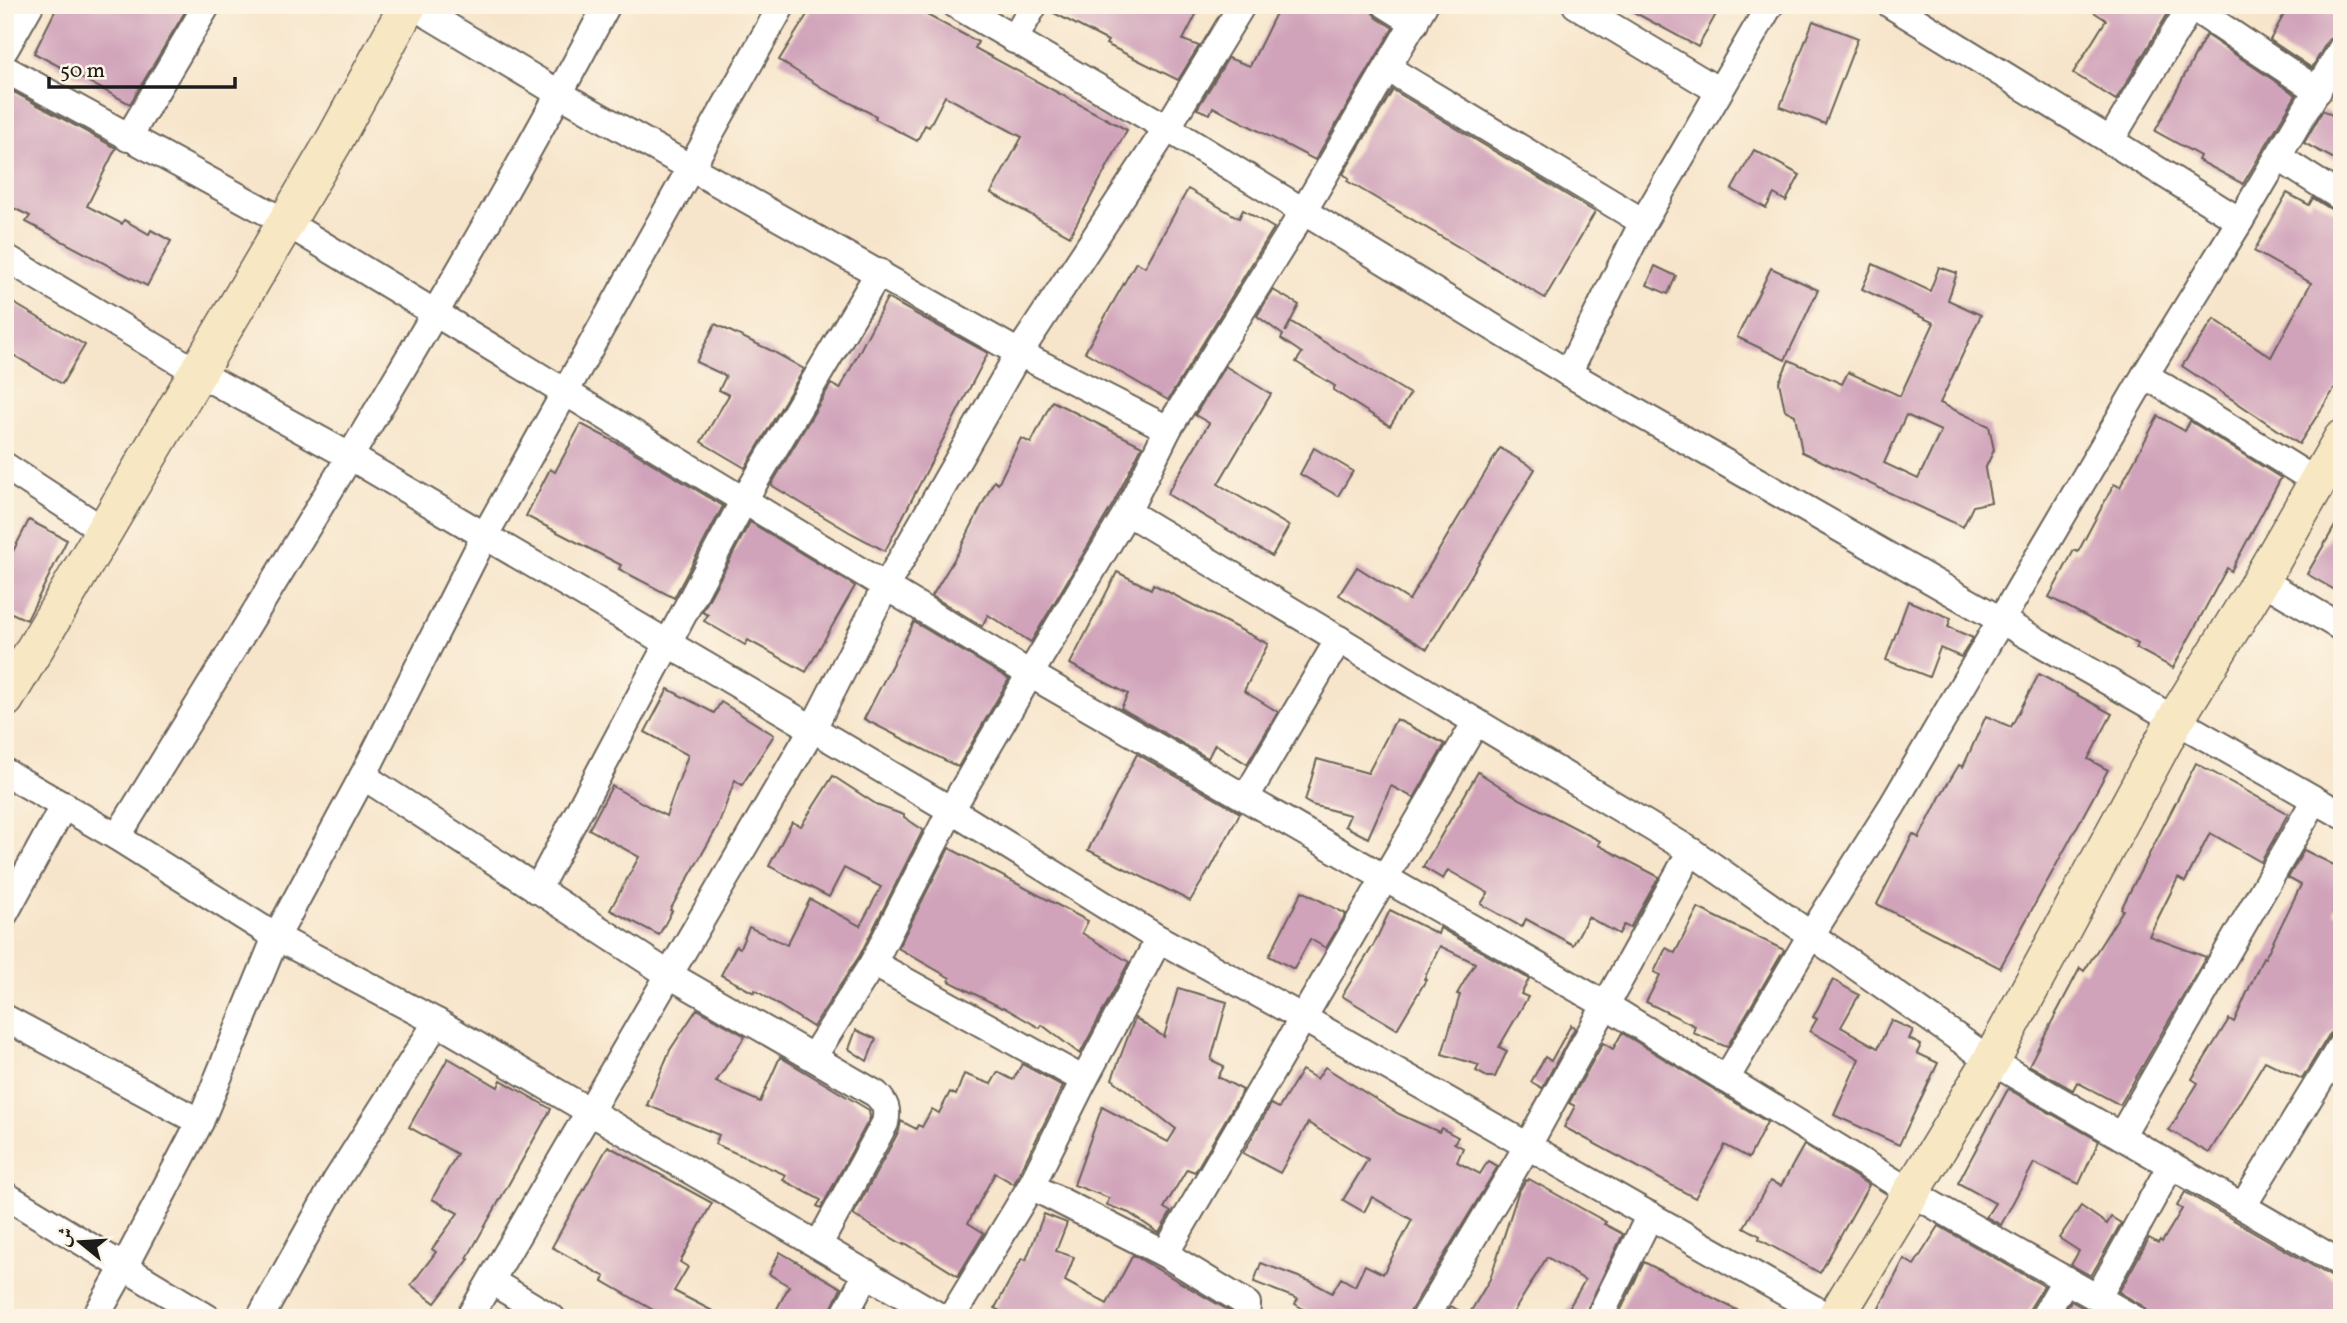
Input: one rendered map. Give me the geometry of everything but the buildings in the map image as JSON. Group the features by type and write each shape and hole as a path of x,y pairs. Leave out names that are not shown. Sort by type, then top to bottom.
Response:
{"street":[{"path":"5,49 30,5"},
{"path":"128,138 206,5"},
{"path":"6,698 334,141 410,5 560,94 1019,353 1168,429"},
{"path":"117,837 351,457 560,94 607,5"},
{"path":"94,1318 124,1267 200,1122 276,937 363,776 485,535 782,5"},
{"path":"956,5 1167,128 1569,373 2342,815"},
{"path":"1014,40 1034,5"},
{"path":"469,1318 813,728 886,586 1019,353 1167,128 1242,5"},
{"path":"813,1057 873,963 951,810 1127,512 1168,429 1303,212 1420,14 1387,5"},
{"path":"1576,5 1719,91"},
{"path":"1569,373 1643,222 1770,5"},
{"path":"1891,5 2240,221"},
{"path":"2110,141 2190,6 2318,91"},
{"path":"1726,1079 1811,935 1892,806 2145,375 2342,48"},
{"path":"5,69 285,222 1030,674 1604,1004 1912,1193 2133,1318"},
{"path":"1389,69 1643,222"},
{"path":"2278,157 2342,198"},
{"path":"5,257 197,372 351,457 813,728 1159,939 1833,1318 1991,1061 2175,720 2333,458 2145,375"},
{"path":"537,890 744,500 879,272"},
{"path":"5,466 103,530"},
{"path":"1127,512 1691,851 1991,1061 2342,1264"},
{"path":"2261,580 2342,628"},
{"path":"1246,797 1339,639"},
{"path":"1166,1254 1476,722"},
{"path":"5,772 117,837 276,937 437,1022 942,1318"},
{"path":"363,776 668,974 884,1101 888,1112 885,1124 819,1244"},
{"path":"2121,1136 2315,800"},
{"path":"5,913 64,806"},
{"path":"1426,1318 1527,1147 1691,851"},
{"path":"951,1318 1031,1186 1159,939"},
{"path":"873,963 1084,1080"},
{"path":"5,1018 200,1122"},
{"path":"260,1318 337,1181 437,1022"},
{"path":"2243,1206 2342,1044"},
{"path":"2098,1297 2171,1165"},
{"path":"1031,1186 1166,1254 1247,1304 1246,1318"},
{"path":"5,1195 208,1318"},
{"path":"1599,1318 1650,1215"},
{"path":"843,1318 867,1272"},
{"path":"2043,1318 2066,1279"},
{"path":"491,1282 552,1318"}]}
